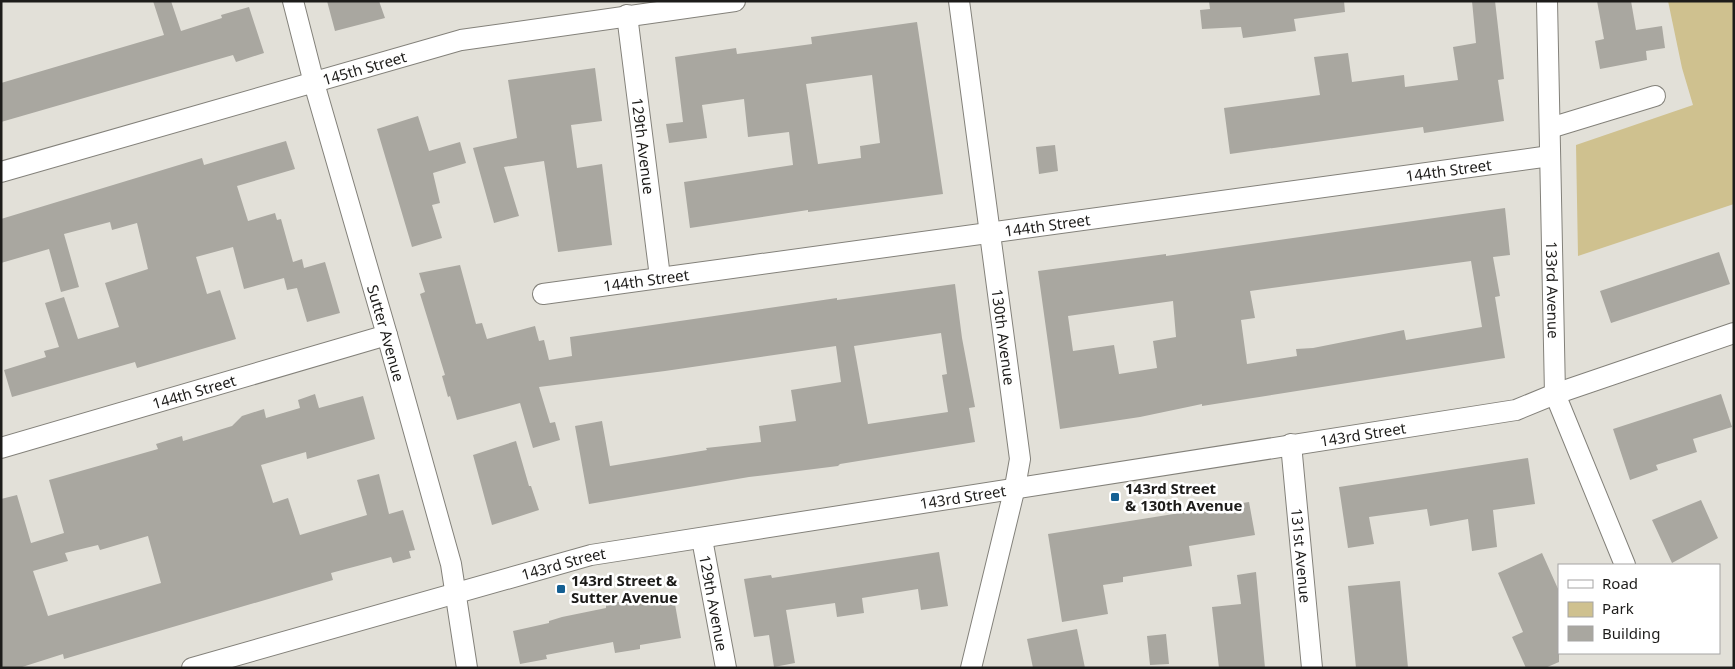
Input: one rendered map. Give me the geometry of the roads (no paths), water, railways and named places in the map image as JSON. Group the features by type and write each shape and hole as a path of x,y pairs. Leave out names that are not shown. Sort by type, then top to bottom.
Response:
{"street":[{"name":"Sutter Avenue","path":"293,1 314,82 387,335 450,564 468,668"},
{"name":"145th Street","path":"1,172 461,40 735,1"},
{"name":"130th Avenue","path":"959,1 1020,459 1015,487 971,668"},
{"name":"133rd Avenue","path":"1547,1 1555,394 1625,564"},
{"name":"129th Avenue","path":"627,15 660,278"},
{"path":"1550,128 1655,96"},
{"name":"144th Street","path":"544,294 1550,156"},
{"name":"143rd Street","path":"192,668 591,554 1516,410 1555,394 1734,333"},
{"name":"144th Street","path":"1,448 387,335"},
{"name":"131st Avenue","path":"1291,444 1312,668"},
{"name":"129th Avenue","path":"702,538 726,668"}],"place":[{"name":"143rd Street & 130th Avenue","path":"1115,497"},
{"name":"143rd Street & Sutter Avenue","path":"561,589"}]}
